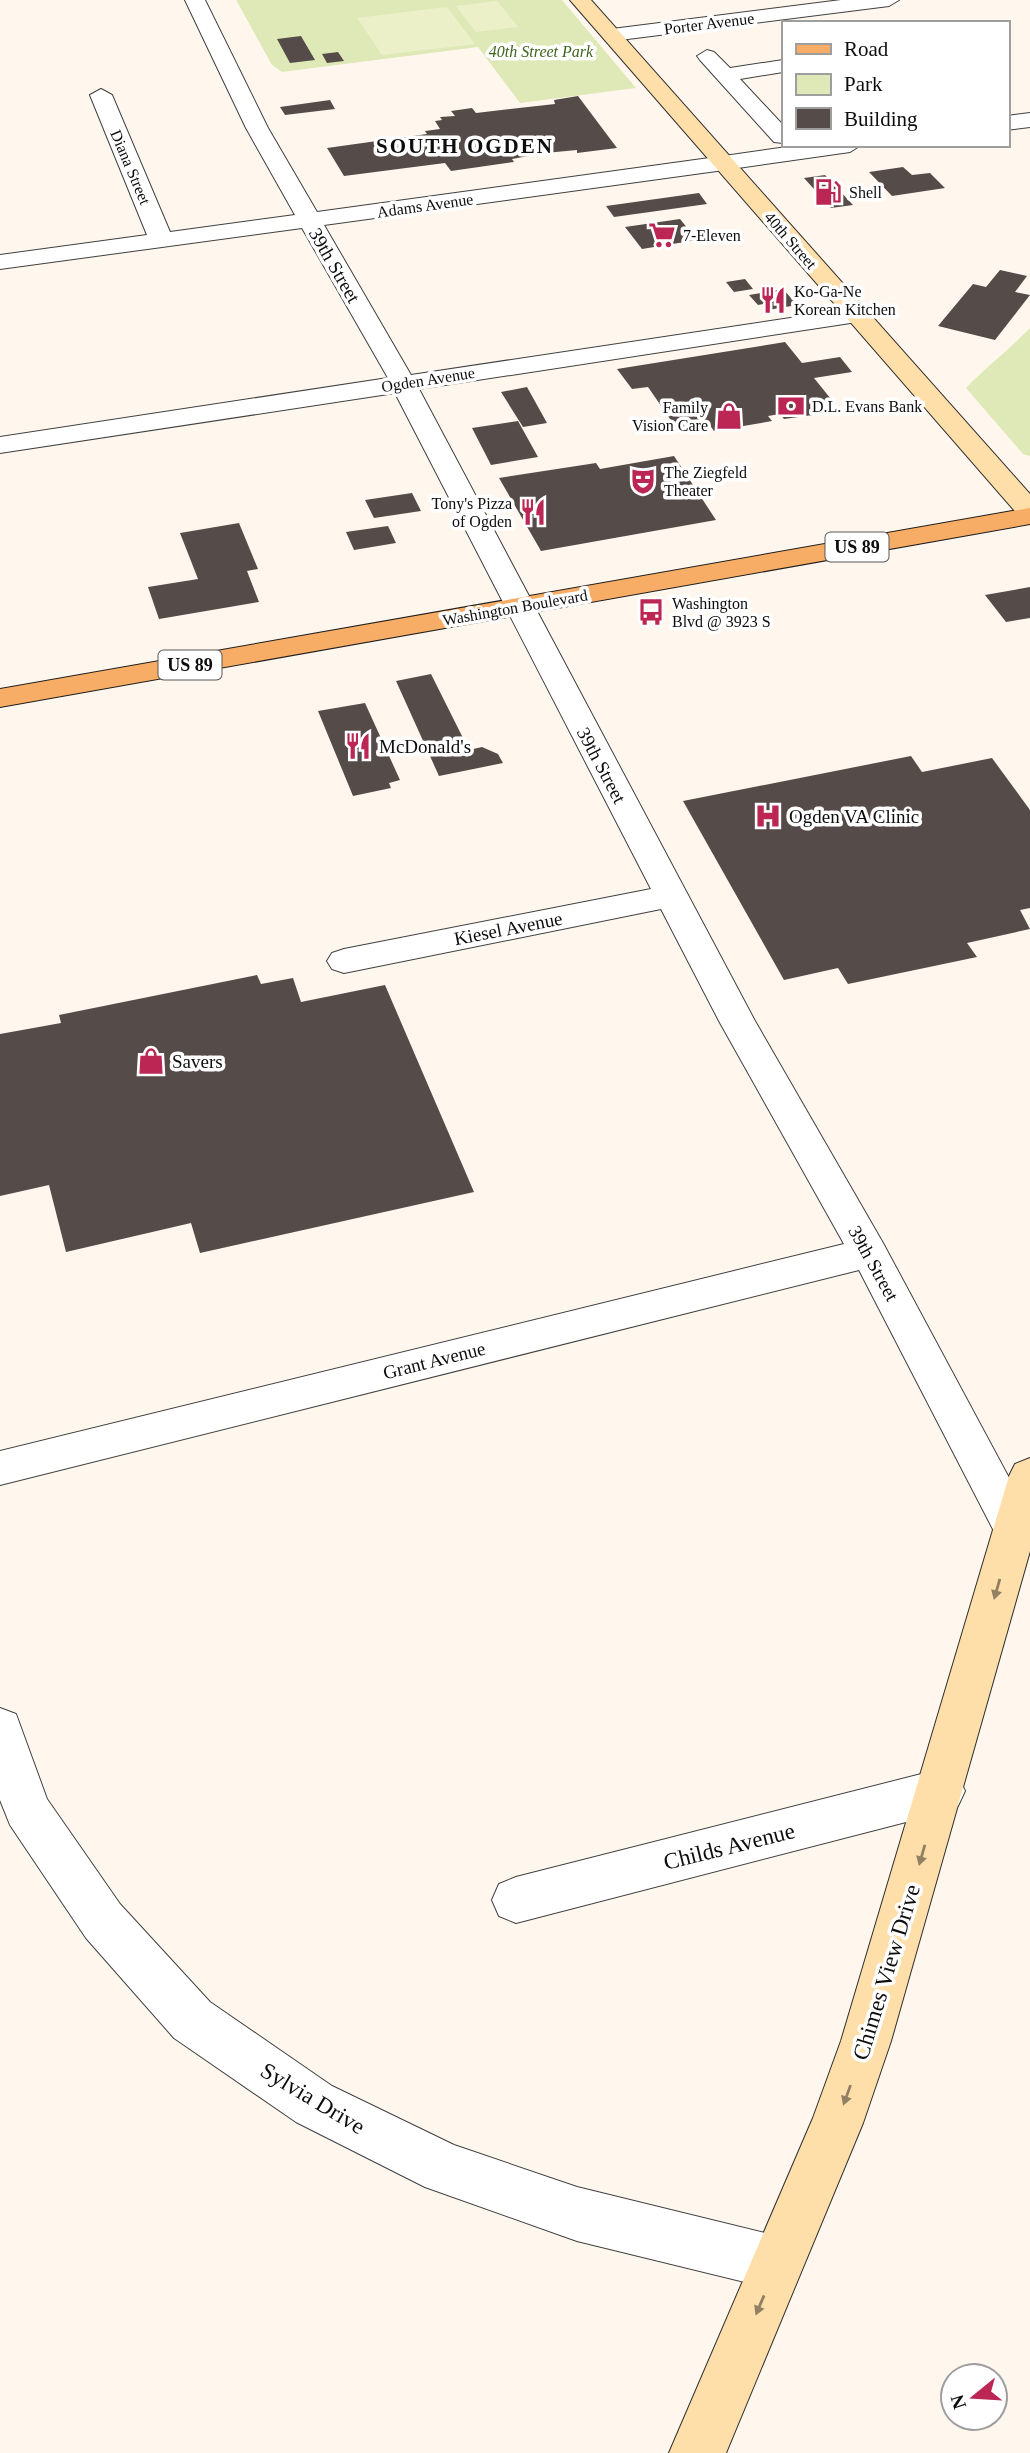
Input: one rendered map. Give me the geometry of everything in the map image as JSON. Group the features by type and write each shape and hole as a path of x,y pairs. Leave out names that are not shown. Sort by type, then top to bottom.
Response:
{"main road":[{"name":"40th Street","path":"580,0 1030,514"},
{"name":"Washington Boulevard","path":"0,698 1030,514"},
{"name":"Chimes View Drive","path":"698,2453 837,2123 866,2041 941,1791 1030,1476"}],"street":[{"name":"39th Street","path":"195,0 257,128 403,383 737,1021 869,1253 1014,1528"},
{"name":"Porter Avenue","path":"612,35 820,16 889,0"},
{"path":"707,56 778,127"},
{"path":"724,75 782,66"},
{"name":"Diana Street","path":"102,95 162,239"},
{"path":"1009,123 1030,120"},
{"name":"Adams Avenue","path":"0,262 836,147"},
{"name":"Ogden Avenue","path":"0,445 857,315"},
{"name":"Kiesel Avenue","path":"344,961 671,896"},
{"name":"Grant Avenue","path":"0,1468 869,1253"},
{"name":"Sylvia Drive","path":"0,1729 27,1810 103,1921 192,2020 303,2096 444,2168 577,2214 778,2263"},
{"name":"Childs Avenue","path":"516,1900 941,1791"}],"green space":[{"name":"40th Street Park","path":"236,0 562,0 636,88 520,103 478,47 282,72 272,65"},
{"path":"497,1 518,27 476,32 456,6"},
{"path":"447,7 475,44 382,55 357,18"},
{"path":"1030,328 1030,456 1023,454 966,388"}],"building":[{"path":"301,36 315,60 290,63 277,39"},
{"path":"338,52 344,61 327,63 322,54"},
{"path":"578,96 617,148 577,153 577,150 545,153 512,159 514,162 451,171 445,163 344,176 327,148 427,134 425,131 440,129 435,121 442,120 440,117 455,116 451,111 472,108 476,113 555,104 554,100"},
{"path":"330,100 335,109 285,115 280,107"},
{"path":"903,167 912,175 930,173 945,188 892,196 869,172"},
{"name":"Shell","path":"825,175 853,205 831,208 804,178"},
{"name":"7-Eleven","path":"699,193 707,204 614,217 606,206"},
{"name":"7-Eleven","path":"680,219 697,240 642,249 625,227"},
{"path":"1000,270 1027,276 1015,292 1030,295 995,340 938,326 973,284 986,287"},
{"path":"745,279 753,289 734,292 726,282"},
{"name":"Ko-Ga-Ne Korean Kitchen","path":"784,290 797,305 768,310 763,304 758,305 749,295"},
{"path":"785,342 802,363 840,357 852,372 814,378 835,404 815,407 820,414 784,419 780,414 768,416 772,421 714,431 709,424 677,429 648,387 632,389 617,369"},
{"path":"527,387 547,423 523,427 501,392"},
{"path":"518,421 538,457 491,465 472,428"},
{"path":"674,456 716,520 541,551 499,478 596,463 600,469"},
{"path":"412,493 421,511 374,518 365,500"},
{"path":"239,523 258,569 247,571 259,602 159,619 148,587 198,579 180,533"},
{"path":"388,526 396,543 354,550 346,532"},
{"path":"1030,587 1030,618 1006,622 985,595"},
{"path":"431,674 469,750 482,747 498,754 503,763 439,776 396,681"},
{"name":"McDonald's","path":"365,703 400,780 389,783 391,788 353,796 318,711"},
{"path":"911,756 922,772 992,758 1030,810 1030,908 1020,910 1030,929 967,943 977,957 848,984 838,968 784,980 683,801"},
{"path":"257,975 261,984 293,978 301,1002 385,985 474,1192 200,1253 191,1223 66,1252 49,1185 0,1196 0,1034 61,1023 59,1015"}],"place":[{"name":"Shell","path":"828,192"},
{"name":"7-Eleven","path":"662,235"},
{"name":"Ko-Ga-Ne Korean Kitchen","path":"773,300"},
{"name":"D.L. Evans Bank","path":"791,406"},
{"name":"Family Vision Care","path":"729,416"},
{"name":"The Ziegfeld Theater","path":"643,481"},
{"name":"Tony's Pizza of Ogden","path":"533,512"},
{"name":"Washington Blvd @ 3923 S","path":"651,612"},
{"name":"McDonald's","path":"358,746"},
{"name":"Ogden VA Clinic","path":"768,816"},
{"name":"Savers","path":"151,1061"}],"district":[{"name":"SOUTH OGDEN","path":"465,146"}]}
